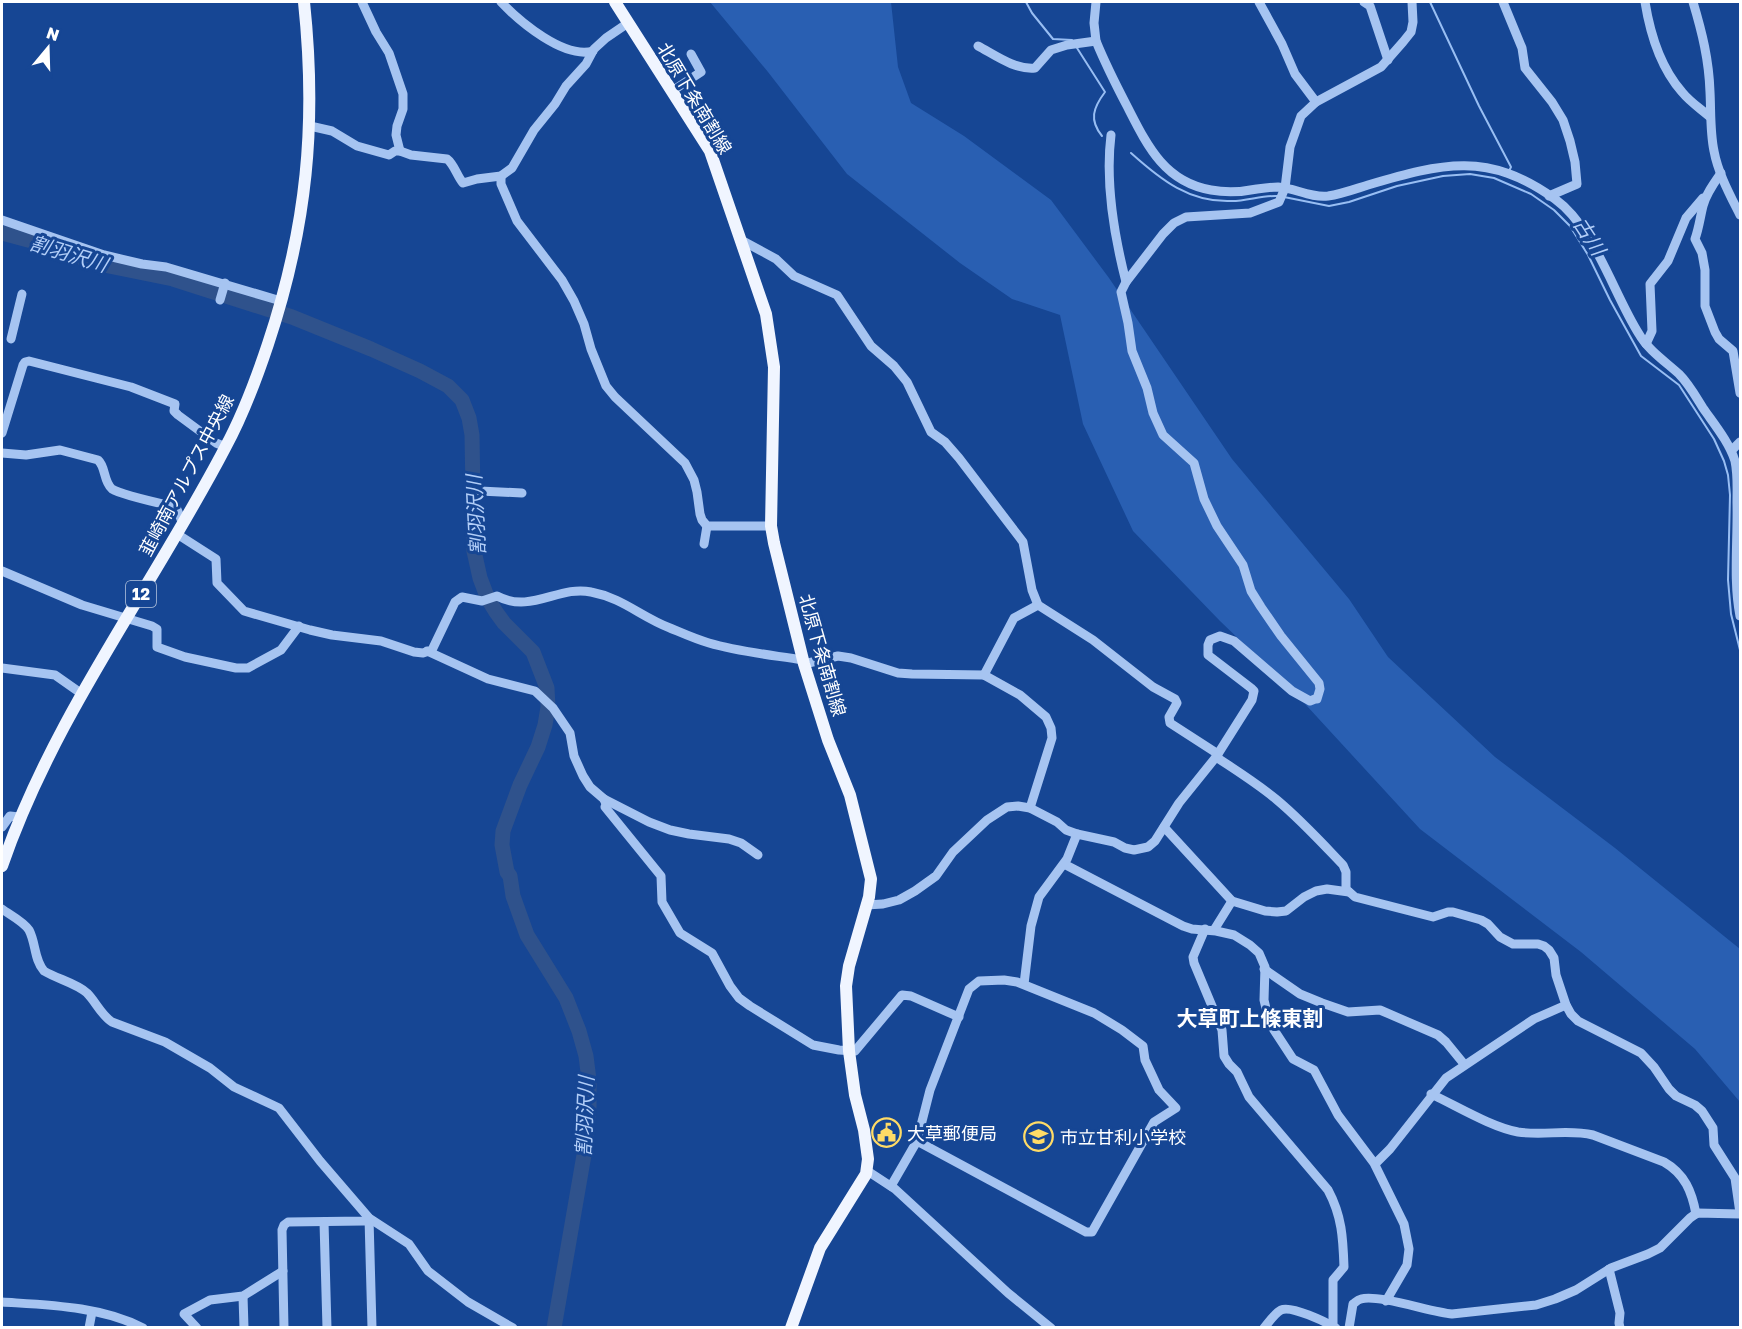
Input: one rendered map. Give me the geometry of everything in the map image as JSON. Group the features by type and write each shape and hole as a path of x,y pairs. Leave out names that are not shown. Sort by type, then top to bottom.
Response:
{"main road":[{"name":"12","path":"280,304 304,194 310,126 308,38 304,2"},
{"name":"北原下条南割線","path":"615,2 710,151 766,314 774,367 771,526 804,662 828,740 850,795 872,879 849,966 846,986 849,1051 855,1095 864,1130 867,1170"},
{"name":"韮崎南アルプス中央線","path":"2,866 19,817 39,773 82,694 226,447 246,404 280,304"},
{"path":"791,1328 820,1248 867,1170"}],"street":[{"path":"362,2 389,53 403,94 403,109 396,135 400,151"},
{"path":"501,2 525,25 546,39 581,53 593,51"},
{"path":"1096,2 1094,23 1096,41 1147,144 1160,163 1173,174 1200,187 1224,192 1278,187 1283,194"},
{"path":"1259,2 1295,74 1316,102"},
{"path":"1364,2 1370,6 1388,60"},
{"path":"866,905 899,900 915,891 936,876 953,852 998,811 1007,807 1030,808 1057,822 1066,830 1113,842 1125,848 1134,850 1148,847 1155,841 1179,803 1217,756 1252,700 1254,691 1208,655 1210,640 1220,636 1234,641 1292,691 1310,701 1317,699 1320,689 1315,677 1281,636 1251,591 1243,565 1217,526 1204,499 1194,464 1163,435 1153,414 1147,388 1132,351 1121,292 1126,282 1163,234 1174,224 1186,217 1250,213 1269,207 1283,194 1288,155 1301,116 1316,102 1381,67 1388,60 1411,32 1412,2"},
{"path":"1503,2 1522,48 1525,68 1552,102 1563,120 1570,141 1577,184 1550,196"},
{"path":"1645,2 1650,32 1669,73 1682,92 1710,117"},
{"path":"1693,2 1705,42 1714,152 1740,215"},
{"path":"310,126 332,131 357,146 389,155 400,151 411,156 450,160 463,183 501,177 512,168 534,130 586,64 593,51 606,38 628,23"},
{"path":"978,46 1007,62 1027,69 1035,68 1051,50 1096,41"},
{"path":"672,91 701,72 691,54"},
{"path":"1111,135 1110,190 1126,282"},
{"path":"1283,194 1332,195 1433,169 1473,165 1514,175 1537,187 1572,214 1586,233 1641,339 1686,382 1732,454 1737,477 1739,536 1737,590 1740,616"},
{"path":"1721,173 1703,204 1695,239 1702,253 1705,270 1705,306 1714,332 1733,351 1740,393"},
{"path":"501,177 501,184 517,221 562,280 574,301 606,386 685,463 697,492 702,520 707,525 771,526"},
{"path":"1647,344 1652,330 1650,284 1668,261 1686,218 1711,189"},
{"path":"2,220 104,255 166,267 280,304"},
{"path":"741,240 776,259 794,276 837,295 871,346 894,366 907,382 931,432 945,442 959,458 1023,542 1032,590 1038,605 1094,640 1154,687 1175,699 1177,703 1169,717 1170,723 1250,779 1296,817 1343,866 1346,872 1345,885 1349,892 1362,900 1433,917 1454,912 1481,920 1500,937 1513,944 1544,945 1554,958 1556,975 1571,1014 1578,1021 1641,1053 1654,1066 1669,1089 1676,1096 1702,1110 1713,1128 1714,1145 1717,1152 1735,1178 1740,1213 1703,1212 1696,1214 1660,1248 1623,1262 1576,1290 1536,1305 1452,1314 1438,1313 1386,1300 1363,1298 1353,1304 1349,1328"},
{"path":"220,300 224,285"},
{"path":"11,339 22,294"},
{"path":"2,433 23,366 25,362 30,361 131,387 176,405 174,411 178,415 216,443 226,447"},
{"path":"2,453 26,455 60,450 98,460 102,464 104,474 112,489 176,507 180,529 216,559 217,583 244,611 332,635 381,642 414,652 427,651 432,650 455,602 462,597 482,601 497,596 505,600 527,602 571,592 587,591 613,597 667,627 708,643 738,650 804,662 838,656 898,673 984,675 1020,694 1046,717 1051,728 1050,748 1030,808"},
{"path":"480,491 522,493"},
{"path":"704,544 707,525"},
{"path":"2,572 82,605 152,626 157,629 157,647 169,652 236,668 248,668 274,655 281,650 299,626"},
{"path":"984,675 1014,618 1038,605"},
{"path":"427,651 488,679 535,691 553,708 570,733 574,756 583,776 590,787 604,799 670,830 729,838 758,855"},
{"path":"2,668 55,675 82,694"},
{"path":"604,799 605,807 661,876 663,902 680,933 712,953 739,998 813,1045 855,1051 902,995 911,996 959,1017"},
{"path":"2,827 10,816 19,817"},
{"path":"1164,827 1232,901 1265,911 1277,912 1286,910 1316,891 1327,889 1349,892"},
{"path":"1024,984 1031,926 1039,897 1064,864 1077,834"},
{"path":"1064,864 1183,926 1234,935 1259,953 1263,961 1264,1000 1269,1021 1293,1059 1314,1070 1338,1115 1375,1164 1404,1224 1409,1249 1407,1265 1386,1300"},
{"path":"1232,901 1193,957 1222,1030 1224,1056 1236,1070 1249,1097 1328,1191 1336,1207 1343,1233 1344,1267 1333,1280 1334,1327 1291,1309 1284,1309 1264,1328"},
{"path":"2,909 29,930 39,966 44,971 89,995 107,1019 165,1042 210,1068 234,1087 279,1108 314,1154 369,1218 409,1244 428,1271 468,1302 513,1328"},
{"path":"1264,969 1300,994 1322,1003 1348,1012 1380,1010 1438,1035 1464,1064"},
{"path":"891,1186 917,1141 930,1090 969,989 979,981 1004,980 1024,984 1094,1013 1134,1038 1143,1046 1145,1060 1159,1090 1176,1108 1154,1122 1092,1232 1078,1228 917,1141"},
{"path":"1375,1164 1390,1149 1446,1077 1534,1019 1566,1005"},
{"path":"1431,1094 1508,1129 1534,1134 1581,1132 1664,1162 1674,1168 1686,1182 1696,1214"},
{"path":"867,1170 891,1186 1008,1293 1051,1328"},
{"path":"284,1328 282,1230 284,1225 288,1222 364,1221 369,1218"},
{"path":"369,1218 372,1328"},
{"path":"324,1222 327,1328"},
{"path":"1609,1269 1620,1313 1620,1328"},
{"path":"197,1328 184,1314 210,1300 243,1296 283,1271"},
{"path":"243,1296 244,1328"},
{"path":"2,1302 55,1306 116,1316 143,1328"},
{"path":"89,1328 92,1312"}],"shaded area":[{"path":"710,2 891,2 898,67 911,103 964,136 1051,200 1109,278 1232,459 1349,599 1388,657 1495,757 1615,848 1740,949 1740,1102 1695,1049 1581,952 1420,829 1295,693 1220,621 1133,531 1083,424 1060,315 1012,299 960,263 847,174"}],"waterway":[{"name":"古川","path":"1026,2 1053,39 1072,40"},
{"path":"1430,2 1479,106 1511,167 1509,171"},
{"name":"古川","path":"1077,48 1105,92 1094,114 1095,125 1102,136"},
{"name":"古川","path":"1131,153 1165,181 1189,194 1217,201 1278,196"},
{"name":"古川","path":"1284,197 1329,206 1349,202 1397,186 1443,176 1470,174 1494,178 1531,194 1554,210 1570,226 1588,255 1641,356 1679,385 1714,439 1724,461 1730,495 1728,580 1731,614 1740,650"},
{"name":"割羽沢川","path":"2,233 104,265 173,279 292,317 420,371 448,386 462,400 472,435 474,551 480,578 496,612 533,652 547,688 548,707 545,725 503,831 502,845 507,872 527,935 566,998 579,1031 586,1056 589,1080 584,1155 554,1328"}],"place":[{"name":"大草郵便局","path":"886,1133"},
{"name":"市立甘利小学校","path":"1039,1137"}],"district":[{"name":"大草町上條東割","path":"1250,1018"}]}
